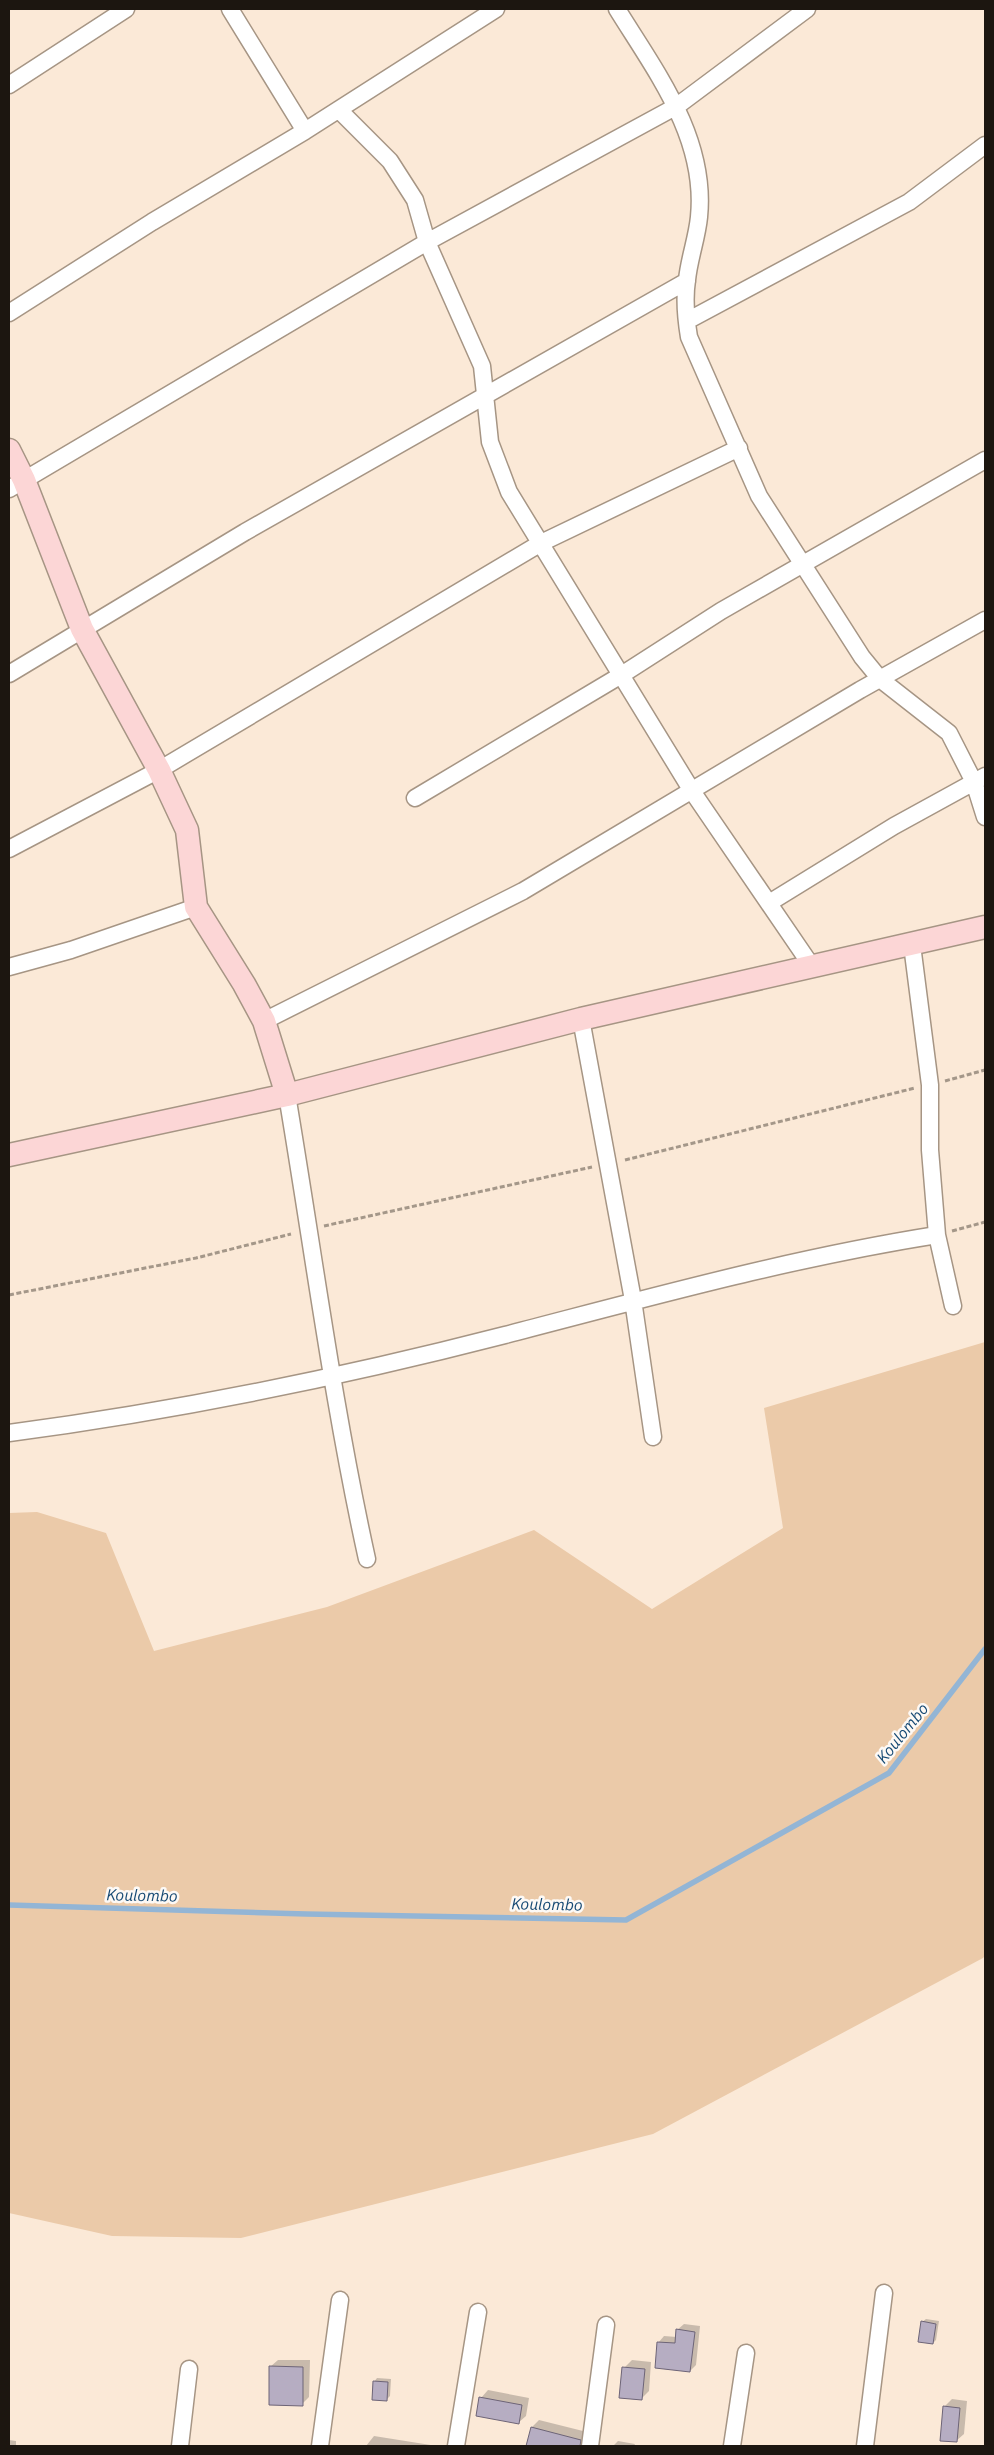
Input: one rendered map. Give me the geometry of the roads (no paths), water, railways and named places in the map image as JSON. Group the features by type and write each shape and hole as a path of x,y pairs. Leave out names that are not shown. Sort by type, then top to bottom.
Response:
{"street":[{"path":"9,85 126,9"},
{"path":"230,9 305,131"},
{"path":"9,313 152,222 339,110 496,9"},
{"path":"617,9 677,106 692,149 700,182 699,217 686,281 687,321 697,358 759,496 862,657 880,679 949,733 980,779 985,817"},
{"path":"16,484 427,242 677,106 807,9"},
{"path":"339,110 390,160 415,200 427,242 482,366 490,442 510,492 692,791 813,968"},
{"path":"687,321 909,202 985,145"},
{"path":"9,674 82,628 686,281"},
{"path":"9,849 159,770 541,543 739,448"},
{"path":"9,450 16,484 82,628 159,770 187,830 191,880 196,907 264,1020 287,1095 353,1498 367,1558"},
{"path":"415,798 622,674 721,611 985,460"},
{"path":"264,1020 523,890 880,679 985,620"},
{"path":"769,903 894,826 980,779"},
{"path":"9,967 70,950 196,907"},
{"path":"9,1155 287,1095 581,1019 813,968 985,927"},
{"path":"912,945 930,1084 930,1150 937,1236 952,1306"},
{"path":"581,1019 634,1300 653,1437"},
{"path":"9,1433 158,1409 332,1376 504,1335 634,1300 844,1252 937,1236"},
{"path":"865,2446 884,2293"},
{"path":"320,2446 340,2300"},
{"path":"456,2446 478,2312"},
{"path":"590,2446 606,2325"},
{"path":"732,2446 746,2353"},
{"path":"180,2446 189,2368"}],"waterway":[{"name":"Koulombo","path":"9,1905 306,1914 626,1920 889,1773 985,1649"}]}
